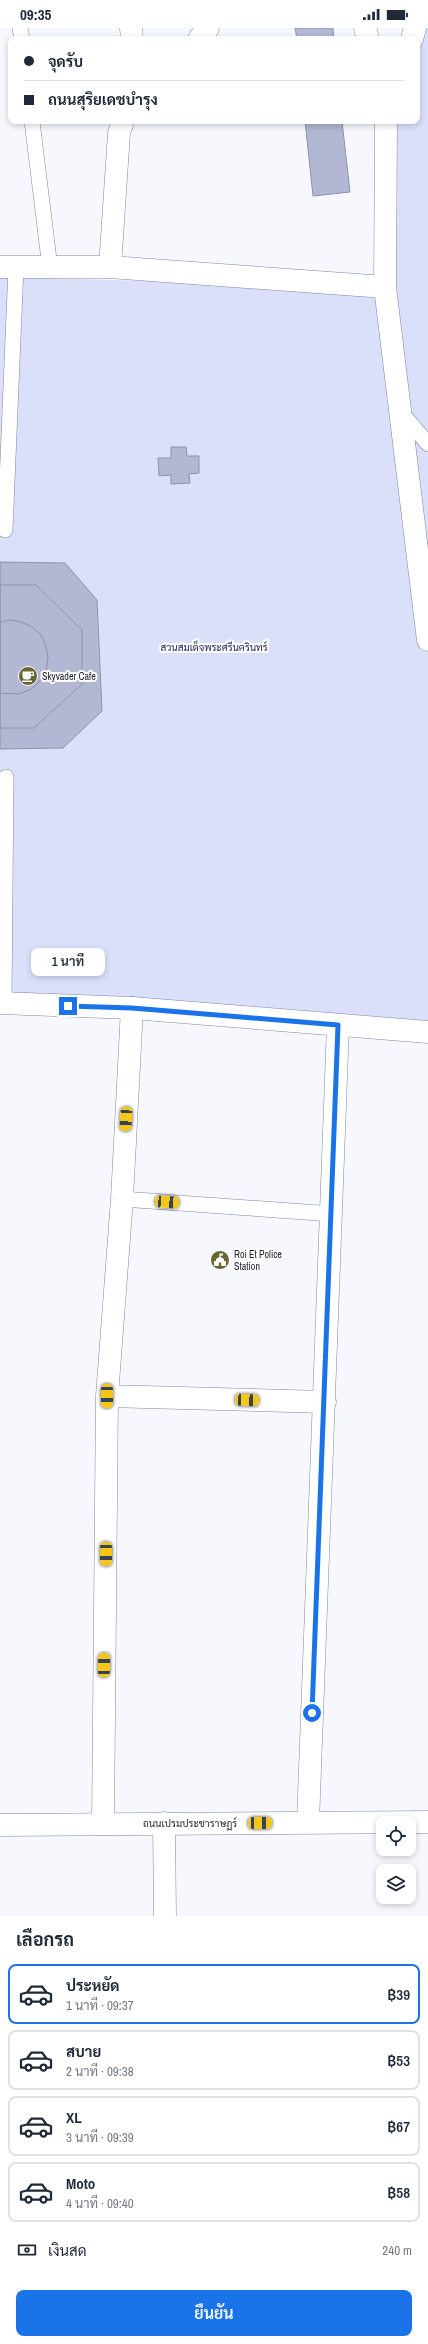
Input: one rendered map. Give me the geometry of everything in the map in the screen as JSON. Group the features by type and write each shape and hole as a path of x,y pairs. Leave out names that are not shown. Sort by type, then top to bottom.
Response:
{"street":[{"path":"201,36 208,28"},
{"path":"110,267 119,133 122,124"},
{"path":"386,124 385,287 428,640"},
{"path":"8,267 110,267 385,287"},
{"path":"2,1003 132,1008 428,1032"},
{"path":"103,1824 107,1396 122,1199 132,1008"},
{"path":"308,1822 333,1214 338,1025"},
{"path":"107,1396 325,1402"},
{"name":"ถนนเปรมประชาราษฏร์","path":"0,1825 428,1822"},
{"path":"164,1823 165,1916"}],"lane":[{"path":"32,124 50,268"},
{"path":"5,530 8,267"},
{"path":"400,411 428,444"},
{"path":"2,1003 6,777"},
{"path":"122,1199 333,1214"}],"green space":[{"name":"สวนสมเด็จพระศรีนครินทร์","path":"415,28 428,28 428,1032 0,1007 0,277 385,287 386,124 420,124 420,36 415,36"}],"building":[{"path":"295,28 333,28 334,36 296,36"},
{"path":"305,124 342,124 350,192 313,196"},
{"path":"171,447 186,447 187,456 199,456 199,473 189,474 190,483 171,484 171,475 159,476 158,458 171,458"},
{"path":"0,562 65,563 97,600 102,711 63,748 0,749"},
{"path":"0,585 36,585 82,630 82,684 34,728 0,728"},
{"path":"10,620 21,622 32,627 41,635 46,646 48,658 46,671 39,682 30,690 18,694 0,693 0,622"}],"place":[{"name":"Skyvader Cafe","path":"28,676"},
{"name":"Roi Et Police Station","path":"220,1260"}],"route":[{"path":"68,1006 132,1008 338,1025 333,1214 312,1713"}]}
